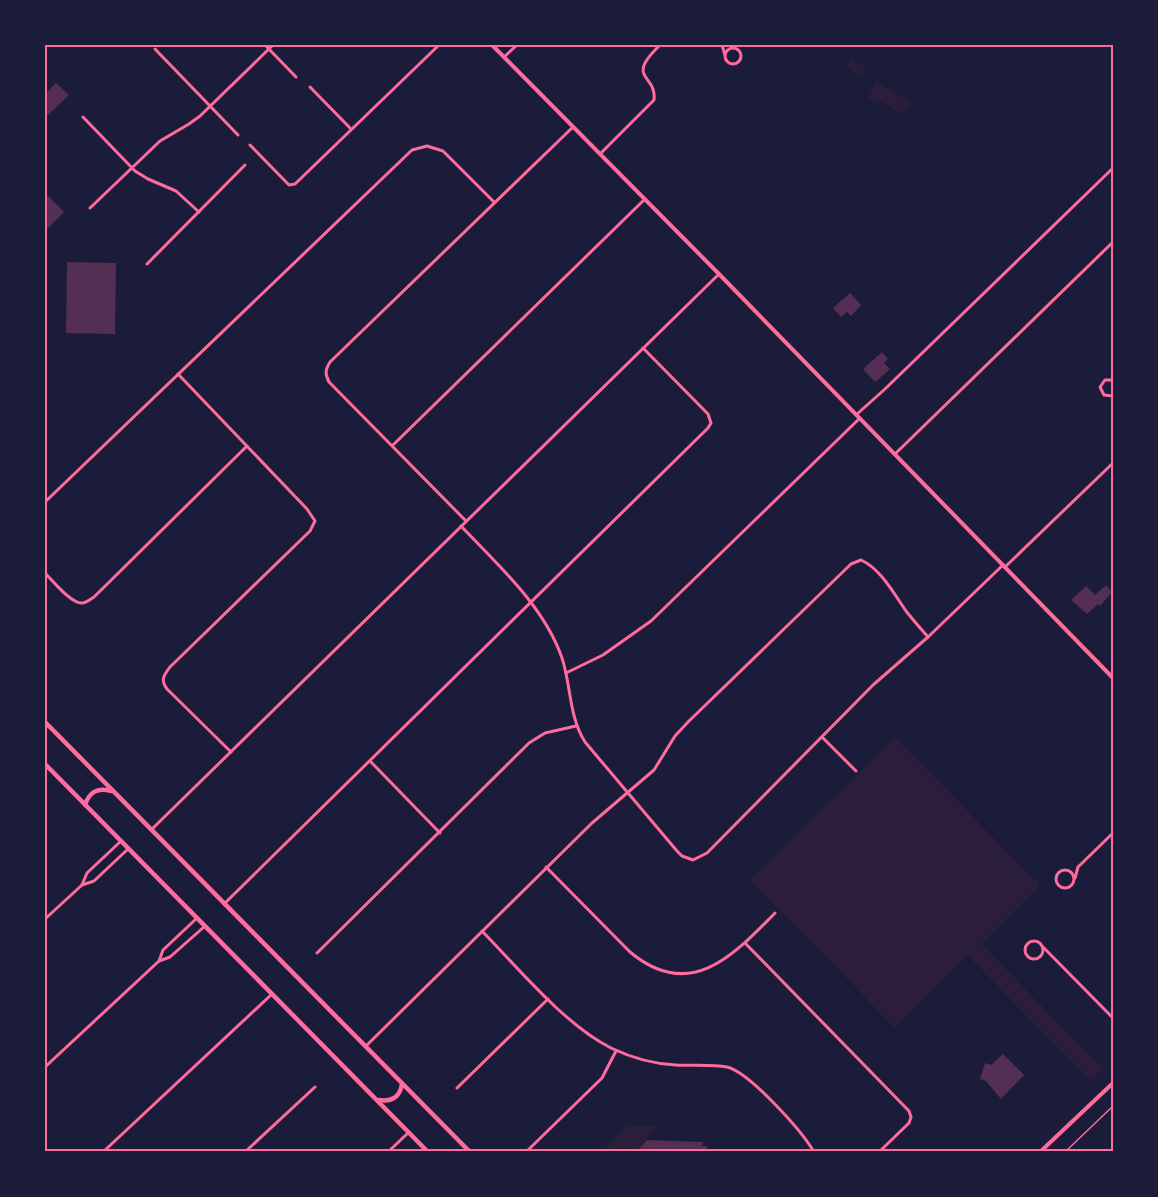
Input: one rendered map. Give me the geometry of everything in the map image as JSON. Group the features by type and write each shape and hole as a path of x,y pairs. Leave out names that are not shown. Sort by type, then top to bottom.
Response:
{"main road":[{"path":"45,722 470,1152"},
{"path":"46,766 428,1152"},
{"path":"85,805 94,791 102,789 113,791"},
{"path":"376,1099 387,1101 394,1098 400,1093 402,1083"}],"street":[{"path":"265,45 296,77"},
{"path":"90,208 160,141 189,124 210,106 273,45"},
{"path":"250,145 292,186 439,45"},
{"path":"492,45 1113,678"},
{"path":"504,57 517,45"},
{"path":"600,154 654,100 654,92 644,74 643,67 647,58 660,45"},
{"path":"722,45 736,49 740,53 739,61 735,64 726,60 722,45"},
{"path":"725,55 727,50 732,48"},
{"path":"155,49 238,135"},
{"path":"310,87 351,129"},
{"path":"83,117 132,168 148,179 176,191 199,212"},
{"path":"466,521 329,382 325,374 330,362 573,127"},
{"path":"45,502 405,156 416,148 427,146 443,151 494,202"},
{"path":"147,264 245,165"},
{"path":"566,672 603,655 651,621 885,389 1113,168"},
{"path":"393,445 645,199"},
{"path":"895,454 1113,242"},
{"path":"151,830 719,274"},
{"path":"224,904 705,432 711,423 708,414 643,348"},
{"path":"178,374 307,509 315,521 310,531 170,667 163,680 166,689 231,752"},
{"path":"1113,380 1105,380 1100,387 1104,395 1113,396"},
{"path":"45,573 74,601 87,602 247,446"},
{"path":"461,526 506,572 554,640 566,672 576,726 585,742 682,856 693,860 707,853 873,685 928,637 1113,463"},
{"path":"365,1047 546,867 592,823 654,770 675,736 689,721 851,564 861,560 870,566 889,586 928,637"},
{"path":"317,953 529,743 545,733 576,726"},
{"path":"822,737 856,771"},
{"path":"370,761 440,833"},
{"path":"1078,867 1074,884 1069,888 1060,887 1056,882 1056,876 1061,871 1078,867 1113,833"},
{"path":"45,920 82,885 87,873 120,841"},
{"path":"82,885 94,881 128,849"},
{"path":"546,867 630,952 655,967 680,973 705,970 722,962 776,913"},
{"path":"1067,870 1075,878"},
{"path":"159,961 162,950 197,918"},
{"path":"45,1067 159,961 170,957 205,926"},
{"path":"482,932 548,999 597,1041 637,1059 659,1064 721,1066 735,1069 788,1119 814,1152"},
{"path":"1052,955 1030,959 1024,949 1027,944 1033,941 1038,942 1052,955 1113,1018"},
{"path":"745,943 909,1111 911,1117 909,1123 879,1152"},
{"path":"1040,958 1043,953 1042,947"},
{"path":"103,1152 272,994"},
{"path":"457,1088 548,999"},
{"path":"526,1152 602,1078 617,1051"},
{"path":"1040,1152 1113,1083"},
{"path":"246,1152 315,1087"},
{"path":"388,1152 409,1132"}],"path":[{"path":"1065,1152 1113,1106"}],"shaded area":[{"path":"851,59 866,67 862,76 846,68"},
{"path":"876,82 911,102 904,115 878,100 877,103 868,98"},
{"path":"895,737 1040,885 981,944 1103,1068 1091,1081 968,956 895,1028 750,880"},
{"path":"628,1125 655,1126 647,1140 636,1152 601,1152"}],"building":[{"path":"56,83 69,95 48,115 45,112 45,94"},
{"path":"45,193 64,212 45,231"},
{"path":"67,262 116,263 115,334 66,333"},
{"path":"850,293 861,305 851,316 847,312 841,317 833,308"},
{"path":"882,352 888,359 884,363 890,369 875,382 863,369"},
{"path":"1106,585 1112,592 1100,606 1098,604 1087,614 1071,600 1086,586 1095,595"},
{"path":"1003,1054 1024,1075 1001,1099 986,1081 980,1079 985,1063 991,1065"},
{"path":"647,1140 703,1142 702,1146 707,1146 707,1152 636,1152"}]}
